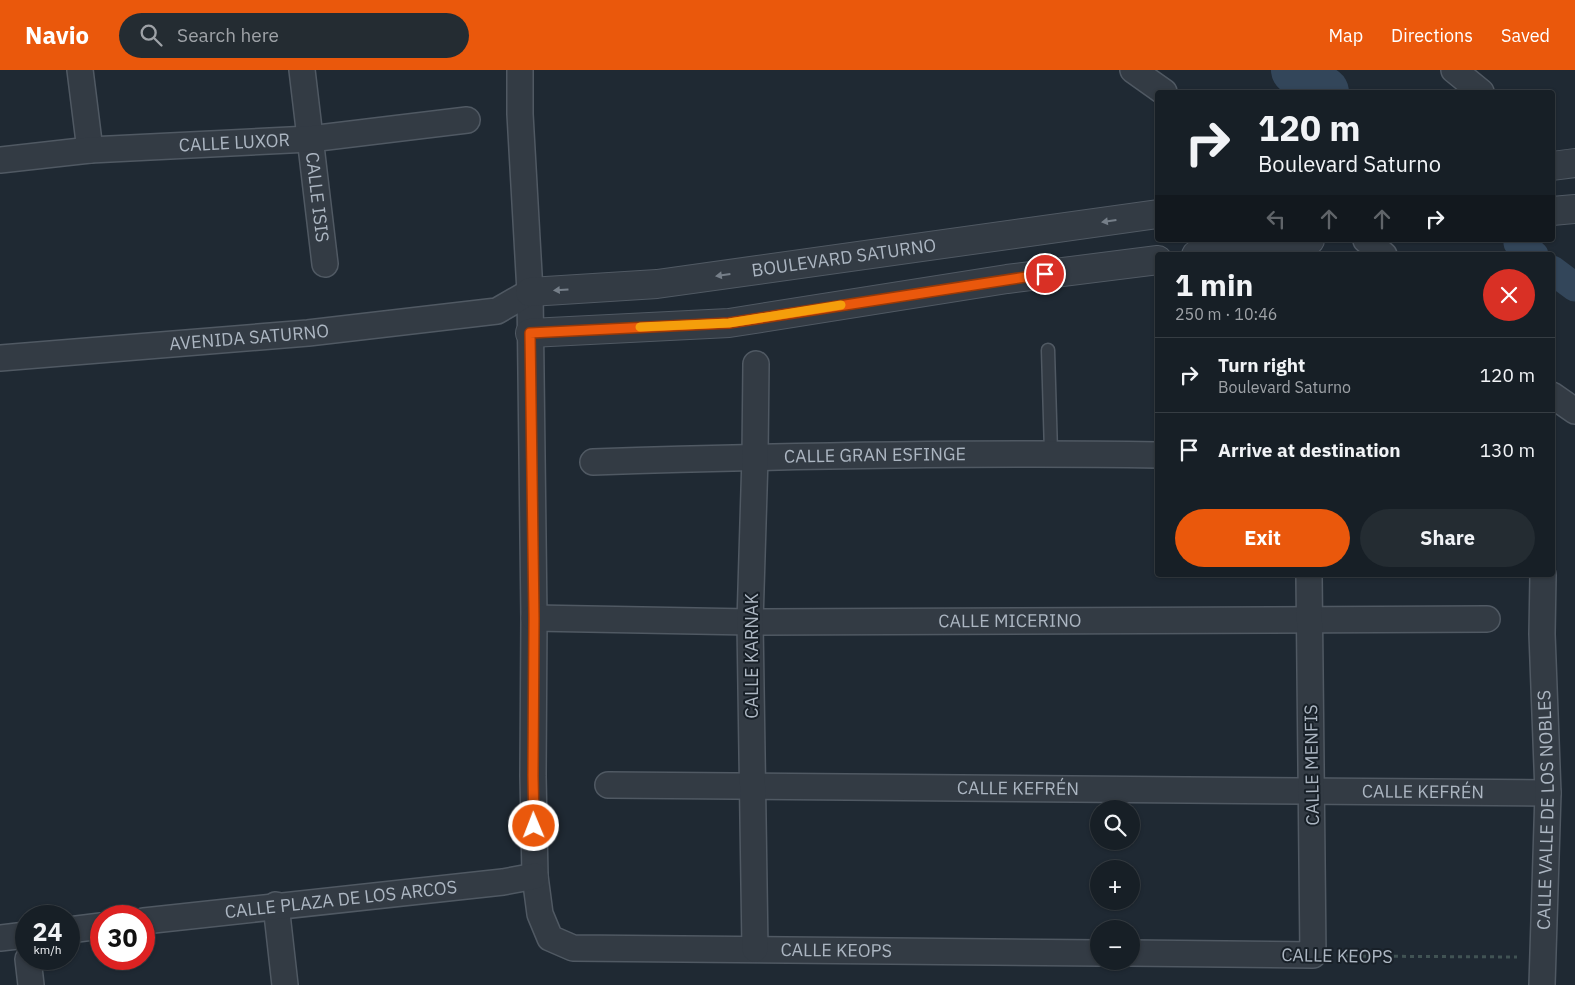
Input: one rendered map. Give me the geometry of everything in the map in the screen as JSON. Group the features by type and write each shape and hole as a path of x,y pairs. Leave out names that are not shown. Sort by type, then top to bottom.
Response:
{"street":[{"path":"80,70 90,150"},
{"name":"CALLE ISIS","path":"302,70 325,264"},
{"path":"520,70 520,114 530,292 535,876"},
{"path":"1134,70 1161,90"},
{"path":"1454,70 1479,90"},
{"name":"CALLE LUXOR","path":"0,160 90,150 310,139 467,120"},
{"path":"1555,211 1575,209"},
{"name":"BOULEVARD SATURNO","path":"530,292 657,284 1155,214"},
{"path":"1219,252 1295,242"},
{"path":"1368,242 1380,252"},
{"path":"497,311 530,333 729,323 1008,279 1155,260"},
{"name":"AVENIDA SATURNO","path":"0,358 308,333 497,311 530,292"},
{"name":"CALLE KARNAK","path":"755,949 750,622 756,364"},
{"path":"1555,396 1575,411"},
{"name":"CALLE GRAN ESFINGE","path":"593,462 755,457 1051,453 1155,455"},
{"name":"CALLE MENFIS","path":"1309,577 1313,791 1313,955"},
{"name":"CALLE VALLE DE LOS NOBLES","path":"1542,577 1542,634 1548,793 1542,985"},
{"name":"CALLE MICERINO","path":"534,618 750,622 1487,619"},
{"name":"CALLE KEFRÉN","path":"608,785 1548,793"},
{"name":"CALLE PLAZA DE LOS ARCOS","path":"155,920 276,905 503,882 535,876"},
{"name":"CALLE KEOPS","path":"535,876 540,914 550,938 573,948 1090,953"},
{"path":"276,905 285,985"},
{"path":"0,938 15,936"},
{"name":"CALLE KEOPS","path":"1140,953 1313,955"},
{"path":"29,970 31,985"}],"lane":[{"path":"1048,350 1051,453"}],"path":[{"name":"CALLE KEOPS","path":"1313,955 1543,957"}],"waterway":[{"path":"1296,70 1321,90"},
{"path":"1518,243 1530,252"},
{"path":"1555,272 1575,287"}],"slow traffic":[{"path":"640,327 729,323 841,305"}],"route":[{"path":"534,826 534,618 530,333 729,323 1045,274"}]}
